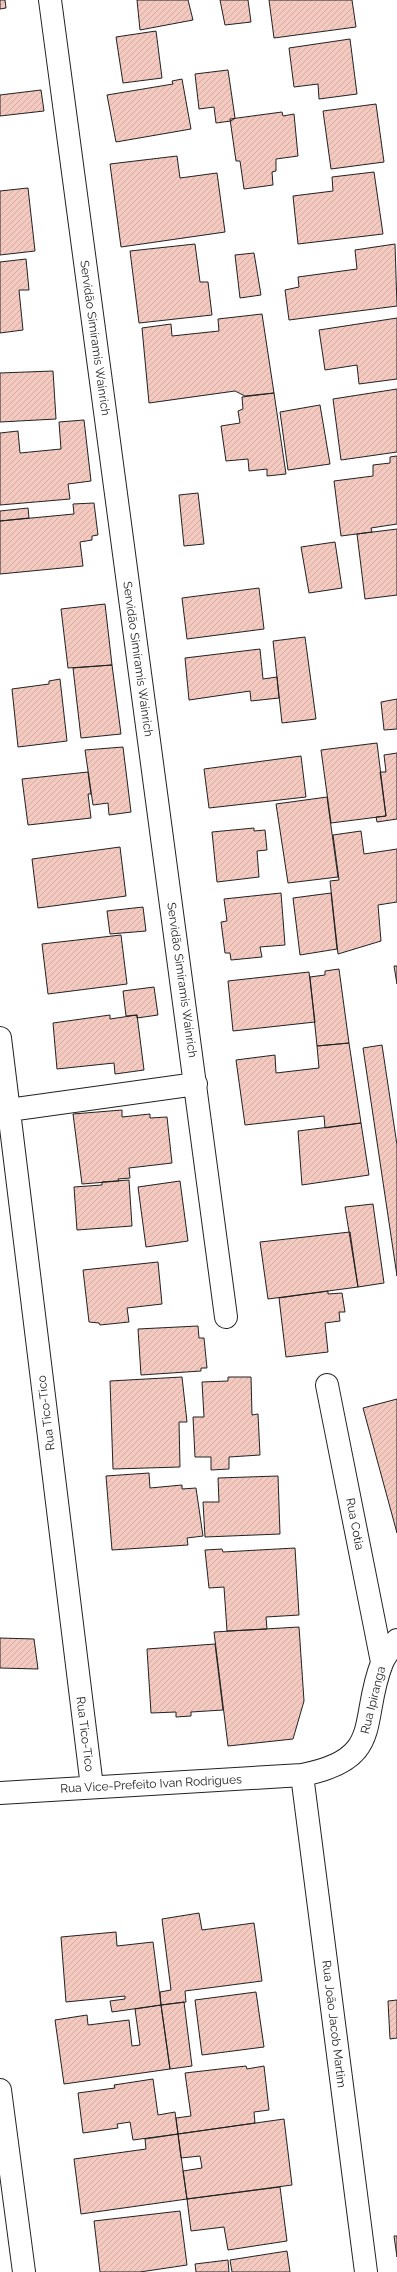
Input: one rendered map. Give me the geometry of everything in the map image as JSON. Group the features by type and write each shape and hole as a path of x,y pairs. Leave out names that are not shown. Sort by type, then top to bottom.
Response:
{"street":[{"name":"Servidão Simíramis Wainrich","path":"50,0 226,1317"},
{"name":"Rua Tico-Tico","path":"0,1038 92,1787"},
{"path":"9,1110 196,1084"},
{"name":"Rua Cotia","path":"327,1385 382,1662"},
{"name":"Rua Ipiranga","path":"302,1775 326,1771 346,1760 362,1742 370,1720 382,1662 397,1640"},
{"name":"Rua Vice-Prefeito Ivan Rodrigues","path":"0,1793 302,1775"},
{"name":"Rua João Jacob Martim","path":"302,1775 366,2272"},
{"path":"0,2090 24,2272"}],"building":[{"path":"0,0 5,0 6,8 0,9"},
{"path":"137,0 188,0 193,20 140,30"},
{"path":"220,0 248,0 251,22 225,25"},
{"path":"269,0 352,0 356,27 274,38"},
{"path":"156,31 162,78 123,83 116,37"},
{"path":"350,39 357,94 319,99 318,84 294,87 289,48"},
{"path":"228,70 235,118 231,121 216,123 214,107 199,109 195,74"},
{"path":"182,79 191,129 116,142 107,95 173,84 172,81"},
{"path":"41,90 44,111 0,116 0,95"},
{"path":"376,104 384,162 331,169 323,111"},
{"path":"282,112 283,116 294,114 298,156 276,159 276,171 272,172 273,185 244,189 240,161 236,161 230,119"},
{"path":"177,156 180,178 217,173 225,232 121,247 110,164"},
{"path":"374,172 383,234 298,244 293,196 333,191 332,177"},
{"path":"28,188 35,251 0,255 0,191"},
{"path":"195,244 200,282 208,282 212,315 139,323 130,251"},
{"path":"395,244 397,306 289,320 285,290 299,287 298,277 357,269 355,250"},
{"path":"254,253 261,295 240,298 235,255"},
{"path":"26,259 29,290 19,290 23,330 0,333 0,262"},
{"path":"262,314 274,393 245,396 235,391 149,403 142,328 171,324 172,336 219,331 218,319"},
{"path":"397,318 397,379 359,384 357,365 325,370 319,330"},
{"path":"53,371 56,419 0,422 0,373"},
{"path":"397,389 397,452 341,460 333,399"},
{"path":"274,393 286,474 267,476 267,469 249,471 248,459 226,461 221,426 240,423 238,411 243,409 242,397"},
{"path":"320,405 330,464 288,470 280,412"},
{"path":"84,420 91,481 68,484 70,499 0,505 0,433 18,431 20,453 61,449 59,422"},
{"path":"397,456 397,524 371,528 372,532 341,536 334,481 373,476 373,465 390,463 390,457"},
{"path":"198,493 204,544 184,546 179,495"},
{"path":"94,503 98,535 92,536 92,540 80,542 83,566 0,574 0,521 74,514 73,504"},
{"path":"28,508 29,518 0,521 0,511"},
{"path":"397,529 397,595 365,599 357,534"},
{"path":"335,542 342,588 309,593 301,547"},
{"path":"259,588 264,629 187,639 182,598"},
{"path":"105,604 112,665 68,668 61,609"},
{"path":"305,637 316,719 282,723 273,641"},
{"path":"260,649 263,679 277,677 279,698 251,701 250,691 189,700 185,658"},
{"path":"112,665 121,734 81,738 73,668"},
{"path":"60,679 67,741 18,747 12,689 49,684 49,681"},
{"path":"397,699 397,729 384,730 381,702"},
{"path":"377,743 386,816 331,823 321,750"},
{"path":"123,747 131,812 109,815 108,803 93,805 85,750"},
{"path":"397,753 397,819 377,822 376,817 386,816 380,772 386,772 384,755"},
{"path":"301,756 306,797 209,808 204,769"},
{"path":"88,772 91,794 88,794 91,818 28,825 22,779"},
{"path":"327,797 338,877 288,883 276,804"},
{"path":"254,828 254,831 265,830 267,850 257,851 259,877 217,882 212,832"},
{"path":"361,831 364,854 397,849 397,902 378,905 381,941 338,954 330,881 339,880 333,835"},
{"path":"120,847 126,896 38,908 32,859"},
{"path":"281,893 285,945 260,947 262,957 231,960 230,953 225,953 221,922 227,921 224,899"},
{"path":"331,893 337,949 300,955 293,898"},
{"path":"143,907 146,931 110,934 107,911"},
{"path":"121,935 127,984 48,994 42,944"},
{"path":"394,966 397,966 397,984"},
{"path":"339,969 349,1043 317,1046 310,977 325,975 325,971"},
{"path":"309,972 315,1022 233,1031 228,981"},
{"path":"154,987 158,1015 137,1018 137,1015 126,1016 123,991"},
{"path":"110,1015 110,1019 137,1015 144,1070 115,1074 114,1063 57,1069 53,1023"},
{"path":"349,1043 361,1123 325,1128 324,1116 245,1125 236,1060 275,1055 276,1073 319,1068 317,1046"},
{"path":"382,1045 397,1145 397,1276 363,1048"},
{"path":"122,1110 122,1117 150,1114 150,1118 167,1117 172,1163 129,1168 130,1178 118,1179 119,1181 82,1184 73,1114"},
{"path":"361,1123 369,1175 302,1185 298,1131"},
{"path":"129,1180 132,1226 77,1230 74,1187 102,1185 102,1182"},
{"path":"180,1181 188,1241 146,1247 138,1187"},
{"path":"373,1204 384,1283 358,1287 345,1207"},
{"path":"350,1232 358,1287 268,1299 260,1242"},
{"path":"158,1262 162,1304 127,1308 129,1322 100,1325 99,1323 89,1322 83,1270"},
{"path":"328,1291 328,1294 342,1293 345,1312 339,1312 340,1321 325,1323 328,1352 286,1357 279,1298"},
{"path":"198,1326 199,1338 204,1338 207,1368 201,1368 201,1371 141,1375 138,1329"},
{"path":"182,1377 187,1422 179,1422 180,1467 113,1469 110,1381"},
{"path":"228,1377 251,1377 252,1415 258,1414 260,1455 229,1457 229,1469 211,1470 211,1457 195,1457 193,1417 204,1417 202,1382 228,1381"},
{"path":"397,1399 397,1533 363,1408"},
{"path":"149,1473 150,1488 182,1485 182,1489 196,1488 203,1536 187,1538 188,1545 112,1550 106,1476"},
{"path":"278,1476 280,1534 205,1537 203,1502 219,1502 218,1478"},
{"path":"295,1548 299,1615 266,1617 267,1629 227,1631 224,1587 209,1588 205,1550 222,1549 223,1552"},
{"path":"299,1627 304,1701 293,1739 228,1746 214,1632"},
{"path":"0,1638 34,1639 38,1669 0,1668"},
{"path":"215,1644 223,1710 191,1712 191,1716 176,1717 176,1712 151,1713 147,1649"},
{"path":"199,1913 202,1930 254,1923 262,1981 185,1991 186,2002 161,2005 160,1992 171,1990 162,1919"},
{"path":"116,1932 117,1946 153,1942 161,2005 112,2012 110,2001 125,1999 125,1996 66,2002 61,1937"},
{"path":"256,1992 264,2047 202,2055 195,2000"},
{"path":"397,2000 397,2038 390,2039 388,2001"},
{"path":"184,2002 192,2066 170,2069 161,2005"},
{"path":"161,2005 170,2069 64,2084 55,2020 87,2015 88,2025 129,2020 132,2046 140,2045 135,2009"},
{"path":"246,2066 247,2069 264,2066 269,2110 254,2112 255,2123 178,2134 176,2118 191,2116 185,2073"},
{"path":"153,2079 158,2115 175,2112 178,2134 133,2140 130,2122 117,2124 118,2128 83,2133 78,2093 115,2088 114,2085"},
{"path":"284,2119 292,2185 187,2199 183,2171 202,2168 200,2156 181,2158 178,2134"},
{"path":"178,2134 187,2199 81,2214 74,2159 146,2149 145,2139"},
{"path":"280,2187 287,2241 228,2250 224,2227 191,2231 187,2199"},
{"path":"180,2211 187,2265 140,2272 100,2272 94,2221"},
{"path":"394,2236 397,2236 397,2257"},
{"path":"287,2251 290,2272 232,2272 230,2260"},
{"path":"228,2260 229,2272 196,2272 195,2264"}]}
